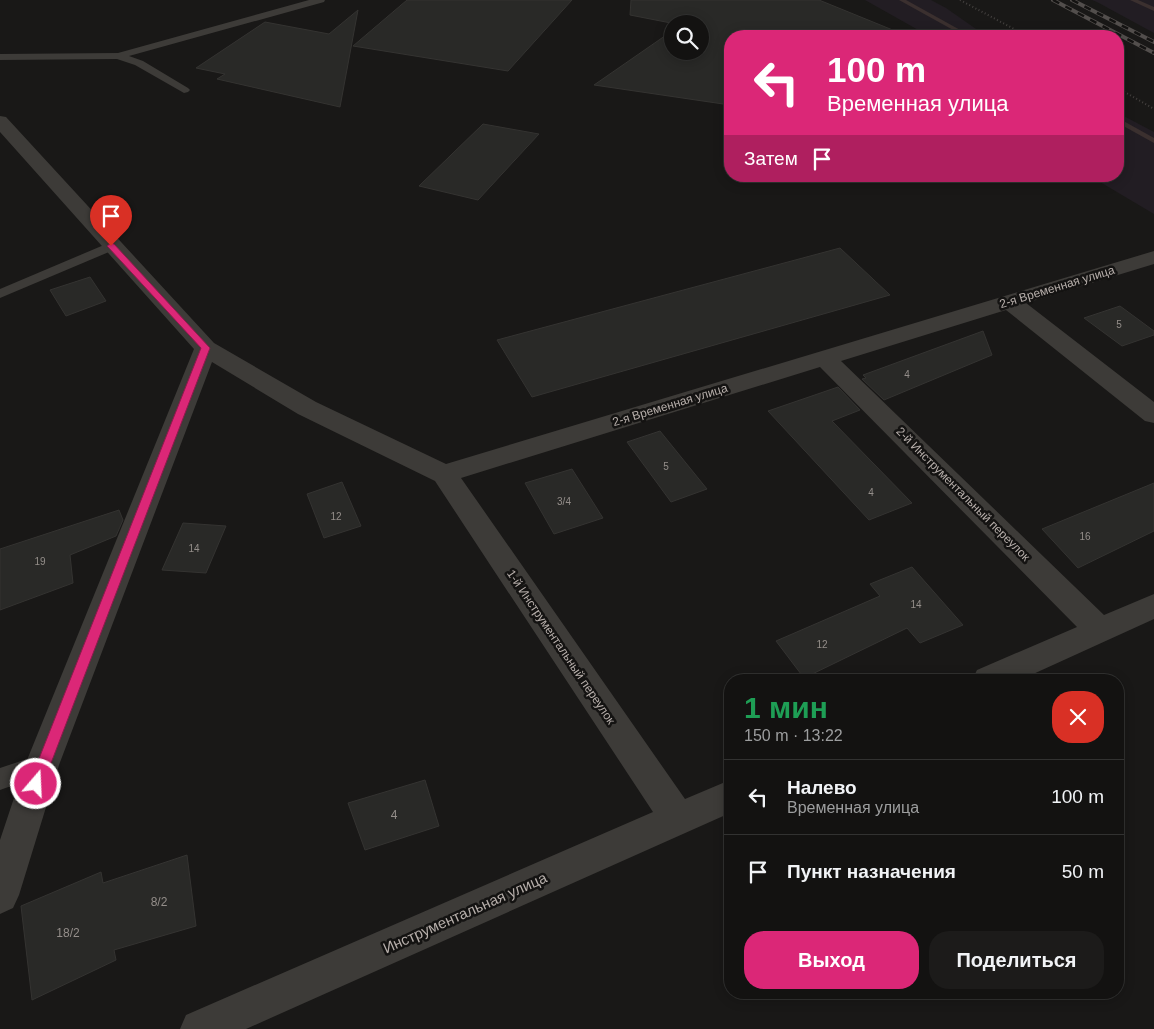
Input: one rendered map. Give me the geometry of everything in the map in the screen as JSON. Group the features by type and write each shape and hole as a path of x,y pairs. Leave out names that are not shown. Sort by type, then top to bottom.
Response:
{"street":[{"path":"0,121 111,246 206,348 307,408 444,474"},
{"name":"2-я Временная улица","path":"444,474 1154,257"},
{"path":"1010,302 1154,415"},
{"path":"0,895 42,765 206,348"},
{"name":"2-й Инструментальный переулок","path":"825,358 1100,630"},
{"name":"1-й Инструментальный переулок","path":"444,474 678,819"},
{"path":"1001,674 1154,606"},
{"name":"Инструментальная улица","path":"200,1029 724,799"}],"lane":[{"path":"0,57 118,56 320,0"},
{"path":"118,56 139,63 184,90"},
{"path":"0,294 111,246"},
{"path":"0,779 42,765"}],"path":[{"path":"960,0 1016,30"},
{"path":"1124,92 1154,109"}],"shaded area":[{"path":"865,0 931,0 977,30 918,30"},
{"path":"1092,0 1154,0 1154,33 1097,2"},
{"path":"1124,116 1154,132 1154,214 1100,182 1124,182"}],"building":[{"path":"407,0 572,0 508,71 353,46"},
{"path":"631,0 819,0 893,30 724,30 724,104 594,85 664,37 664,60 709,60 709,15 664,15 664,22 630,15"},
{"path":"358,10 340,107 217,79 225,74 196,68 265,22 329,34"},
{"path":"483,124 539,134 478,200 419,186"},
{"path":"840,248 890,295 532,397 497,340"},
{"path":"90,277 106,301 66,316 50,290"},
{"path":"1120,306 1154,331 1154,335 1122,346 1084,318"},
{"path":"983,331 992,355 884,400 862,379 866,378 863,375"},
{"path":"838,387 860,410 832,421 912,503 869,520 768,411"},
{"path":"660,431 707,489 671,502 627,442"},
{"path":"572,469 603,518 554,534 525,483"},
{"path":"342,482 361,526 324,538 307,494"},
{"path":"1154,483 1154,531 1078,568 1042,529"},
{"path":"119,510 123,520 116,536 70,555 73,583 0,610 0,549"},
{"path":"183,523 226,526 206,573 162,570"},
{"path":"912,567 963,625 920,643 907,628 812,674 801,674 776,641 880,596 870,584"},
{"path":"425,780 439,826 365,850 348,803"},
{"path":"187,855 196,926 114,950 116,960 32,1000 21,906 101,872 103,883"}],"waterway":[{"path":"902,0 957,30"},
{"path":"1133,0 1154,9"},
{"path":"1124,124 1154,141"}],"railway":[{"path":"1053,0 1110,30"},
{"path":"1072,0 1154,42"},
{"path":"1124,37 1154,53"}],"route":[{"path":"36,784 206,348 111,246"}]}
